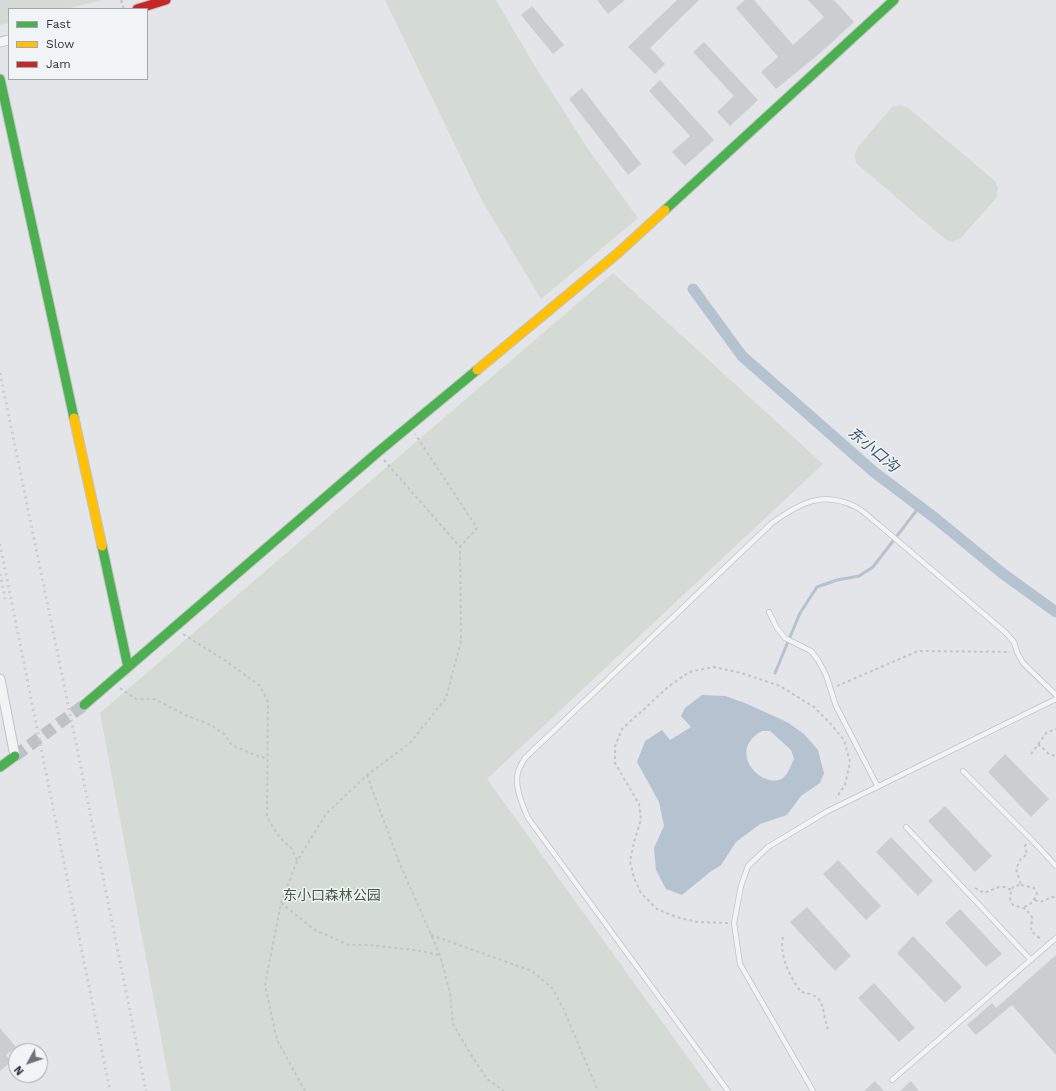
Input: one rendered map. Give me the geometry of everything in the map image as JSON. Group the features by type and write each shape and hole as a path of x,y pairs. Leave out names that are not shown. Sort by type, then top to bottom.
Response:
{"street":[{"path":"140,8 166,0"},
{"path":"84,705 378,452 618,253 894,0"},
{"path":"0,79 128,667"},
{"path":"0,679 15,756 0,767"}],"lane":[{"path":"728,1091 528,818 518,786 518,770 525,758 772,523 788,512 802,505 820,499 839,500 858,507 1005,632 1014,642 1023,663 1056,695"},
{"path":"769,612 777,628 785,638 810,651 818,660 826,675 836,706 878,787"},
{"path":"813,1091 740,964 734,923 741,886 748,866 768,847 826,812 1056,699"},
{"path":"962,771 1056,866"},
{"path":"906,827 1031,960"},
{"path":"892,1080 1056,938"}],"path":[{"path":"410,426 477,528 460,546"},
{"path":"305,1091 276,1040 265,986 281,903 297,861 326,814 367,774 410,743 446,698 461,641 460,546 378,452"},
{"path":"173,629 226,661 260,686 268,702 267,817 279,837 291,848 297,861"},
{"path":"831,689 918,651 1017,652"},
{"path":"734,923 696,922 676,917 657,909 641,893 634,878 630,861 641,820 640,804 615,763 615,746 622,729 668,687 689,672 714,667 741,673 780,686 814,707 830,722 844,740 850,762 845,784 826,812"},
{"path":"111,682 136,699 154,699 185,715 209,724 224,734 232,745 253,754 268,758"},
{"path":"1031,754 1047,732 1056,728"},
{"path":"1038,744 1050,755 1056,756"},
{"path":"367,774 398,862 440,955 450,993 453,1024 487,1079 504,1091"},
{"path":"1021,885 1016,869 1020,860 1027,854 1025,846 1030,839"},
{"path":"964,888 970,884 984,893 998,887 1006,887 1011,890"},
{"path":"1023,908 1035,900 1037,893 1034,888 1028,886 1014,886 1011,890 1010,899 1013,905 1023,908 1032,917 1031,931 1047,946"},
{"path":"1035,900 1040,902 1052,897 1056,898"},
{"path":"281,903 315,930 349,945 384,946 440,955"},
{"path":"430,934 532,971 552,988 564,1010 598,1091"},
{"path":"783,938 782,943 787,968 801,992 813,993 820,999 828,1029"}],"green space":[{"path":"0,0 103,0 70,8 8,8 8,23 0,25"},
{"path":"385,0 496,0 533,63 588,149 638,218 541,299 481,199"},
{"path":"900,105 907,107 995,181 998,188 996,198 960,239 952,242 946,240 856,163 855,156 857,148 892,107"},
{"name":"东小口森林公园","path":"613,273 823,464 487,779 712,1091 171,1091 100,713"}],"water":[{"path":"702,695 725,696 745,703 787,722 804,734 818,750 824,773 820,783 801,796 787,815 760,824 736,842 721,865 682,895 666,889 656,870 654,848 664,826 659,802 637,762 645,741 662,730 670,740 691,727 681,716 685,708","holes":["762,731 770,731 791,750 794,759 785,776 775,781 766,779 758,774 751,767 747,758 747,749 751,739"]}],"building":[{"path":"597,0 625,0 608,14"},
{"path":"677,0 699,0 650,48 665,64 655,74 628,47"},
{"path":"745,0 754,0 793,45 824,17 808,0 834,0 854,22 819,54 776,89 761,72 778,57 736,8"},
{"path":"532,6 564,45 553,54 521,15"},
{"path":"704,42 758,100 730,126 717,112 734,96 693,52"},
{"path":"660,80 714,140 685,166 672,152 690,136 649,91"},
{"path":"582,88 641,164 628,175 569,99"},
{"path":"1005,754 1049,799 1031,817 988,772"},
{"path":"945,806 992,856 975,872 928,821"},
{"path":"891,837 933,881 918,896 876,852"},
{"path":"838,860 881,906 866,920 823,874"},
{"path":"807,907 851,956 835,971 790,922"},
{"path":"960,909 1002,954 986,967 945,923"},
{"path":"913,936 962,987 945,1003 897,953"},
{"path":"1056,955 1056,1055 1012,1005 976,1035 967,1025 992,1003 996,1008"},
{"path":"874,983 915,1028 899,1042 858,998"},
{"path":"0,1028 13,1043 8,1043 8,1053 6,1055 8,1058 8,1064 0,1071"},
{"path":"875,1081 884,1091 864,1091"},
{"path":"911,1081 919,1091 900,1091"}],"waterway":[{"name":"东小口沟","path":"693,289 742,356 874,472 935,518 1002,573 1056,612"},
{"path":"775,673 800,613 817,587 837,580 859,576 873,567 920,506"}],"tunnel":[{"path":"15,756 84,705"}],"railway":[{"path":"0,373 146,1091"},
{"path":"0,544 110,1091"},
{"path":"0,574 5,599"}],"traffic: fast":[{"path":"665,210 894,0"},
{"path":"0,79 74,418"},
{"path":"84,705 378,452 477,370"},
{"path":"102,546 128,667"},
{"path":"0,767 15,756"}],"traffic: slow":[{"path":"477,370 618,253 665,210"},
{"path":"74,418 102,546"}],"traffic: jam":[{"path":"140,8 166,0"}]}
